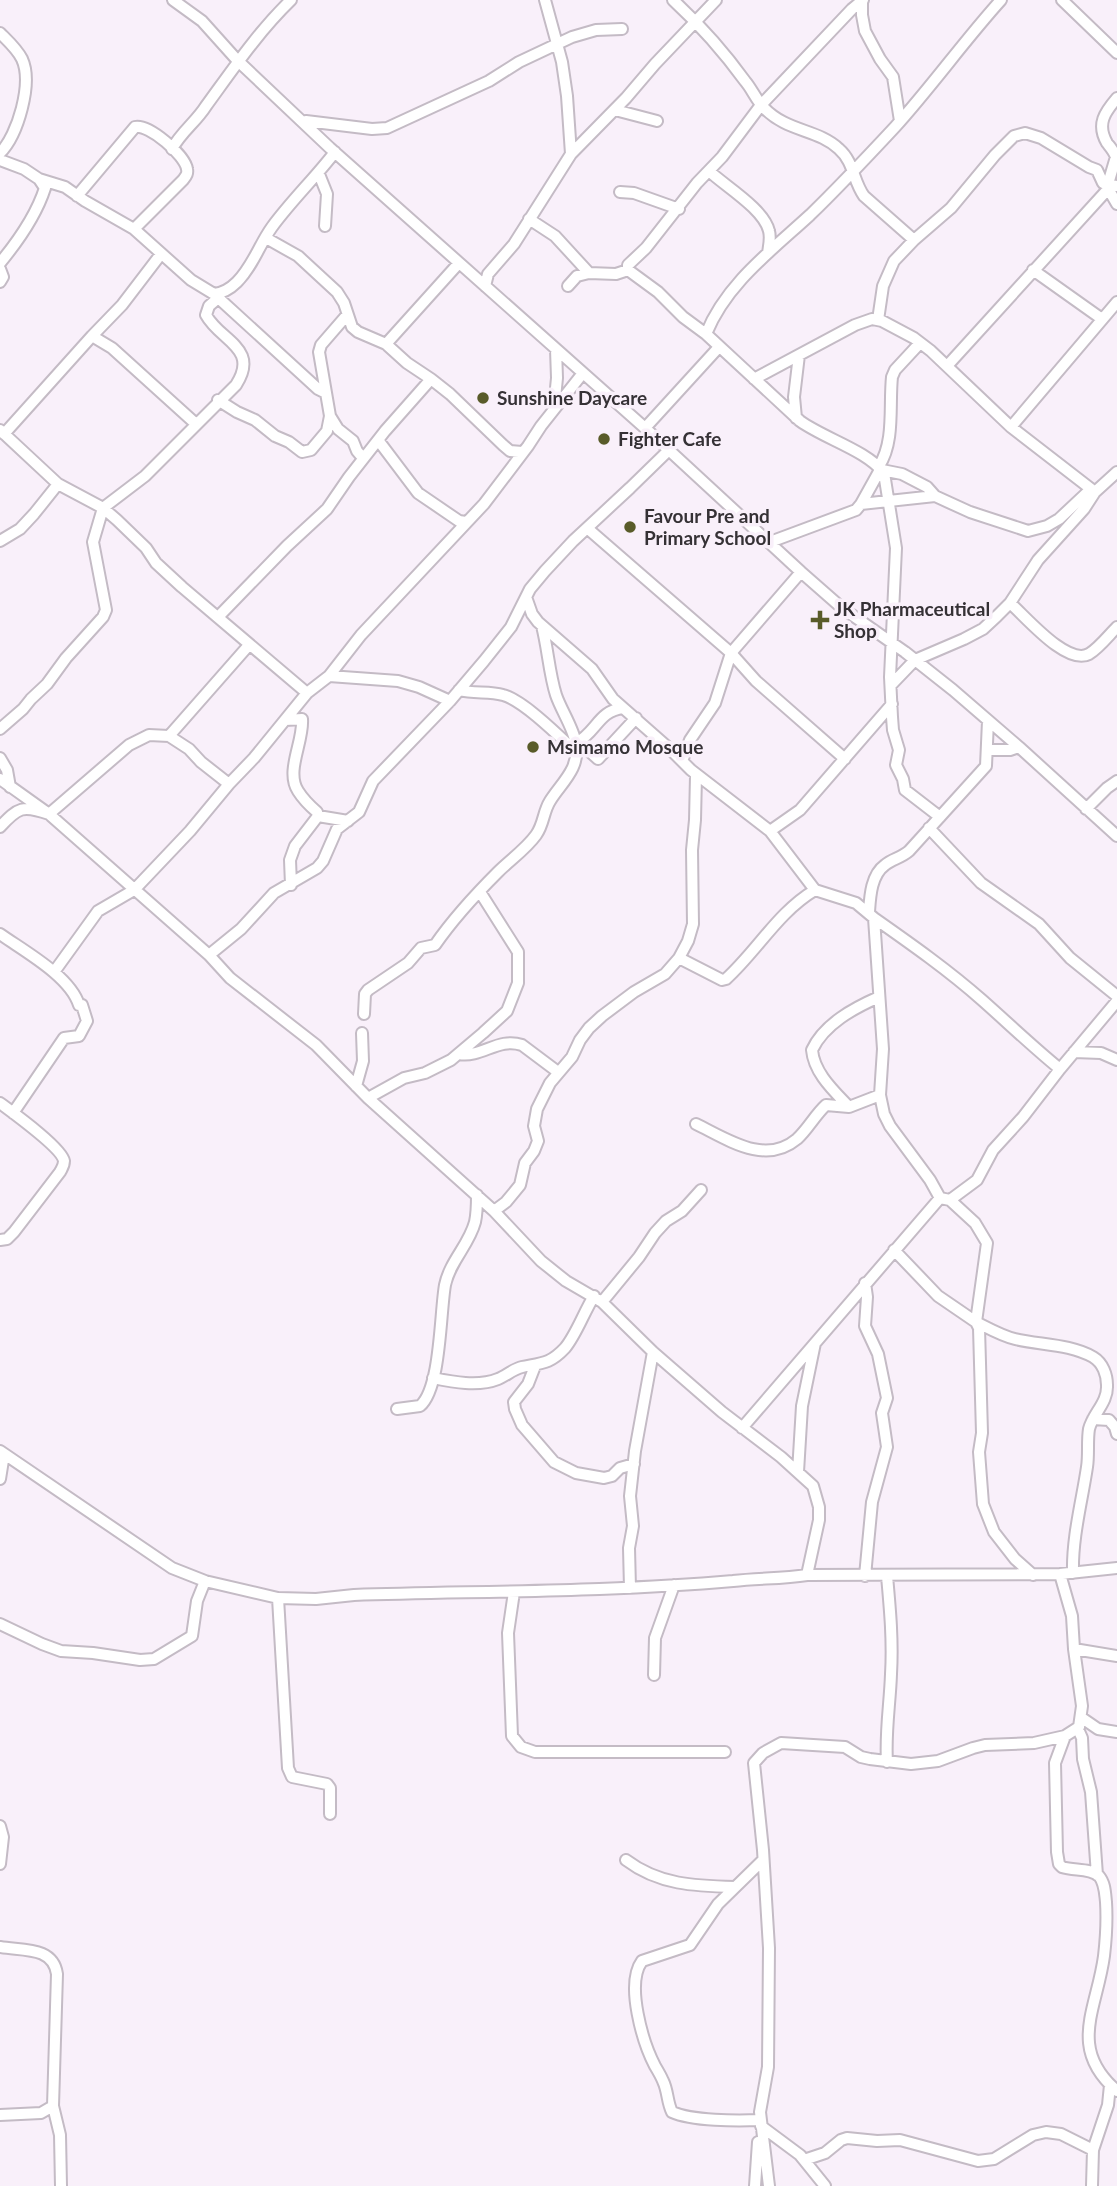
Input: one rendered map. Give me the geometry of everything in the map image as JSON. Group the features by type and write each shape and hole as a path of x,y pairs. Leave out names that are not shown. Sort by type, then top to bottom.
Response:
{"street":[{"path":"173,0 202,21 237,60 335,152 645,428 801,572 842,608 915,660 1019,747 1117,836"},
{"path":"172,149 237,60 291,0"},
{"path":"545,0 558,43 567,96 571,154"},
{"path":"673,0 696,22 746,81 761,105 787,126 831,142 847,158 858,188 864,196 914,240"},
{"path":"485,286 490,271 510,250 571,154 716,0"},
{"path":"863,0 865,30 892,77 900,121"},
{"path":"628,270 628,265 646,248 722,158 761,105 863,0"},
{"path":"706,334 722,303 900,121 1001,0"},
{"path":"1062,0 1117,53"},
{"path":"306,121 372,129 387,128 489,81 558,43 596,30 622,29"},
{"path":"0,33 22,58 27,81 16,125 7,147 0,153"},
{"path":"947,366 1109,185 1116,157 1107,142 1101,123 1102,116 1117,97"},
{"path":"615,110 657,121"},
{"path":"77,196 135,127 141,126 152,131 184,162 187,173 134,229"},
{"path":"878,320 883,286 894,261 951,208 995,155 1020,133 1041,138 1097,170 1109,185 1117,204"},
{"path":"0,729 47,684 103,617 106,610 93,542 103,509 145,476 242,375 243,357 238,348 212,325 206,315 209,306 215,296 239,281 254,261 270,229 335,152"},
{"path":"0,160 24,169 39,179 65,187 134,229 191,280 215,296 318,389 326,393"},
{"path":"709,171 766,222 770,235 768,253"},
{"path":"318,174 327,194 324,226"},
{"path":"0,263 21,237 40,203 45,188 39,179"},
{"path":"620,192 634,193 679,209"},
{"path":"529,219 555,236 589,273"},
{"path":"266,238 298,256 337,292 352,327 386,344 450,394 510,451 522,453"},
{"path":"161,254 122,305 2,432 58,484 103,509 136,538 156,563 307,693"},
{"path":"386,344 459,263"},
{"path":"0,269 3,277 0,282"},
{"path":"568,286 577,276 589,273 616,274 628,270"},
{"path":"628,270 706,334 796,418 815,432 860,454 880,468 885,475 896,548 891,685 893,730 899,750 896,765 905,790 940,817"},
{"path":"1033,271 1102,319"},
{"path":"1011,427 1117,302"},
{"path":"218,400 256,420 275,436 305,453 311,450 327,432 330,416 319,352 321,345 347,314"},
{"path":"754,379 855,325 872,319 878,320 897,328 920,343 1011,427 1093,491"},
{"path":"92,336 111,348 196,424"},
{"path":"770,542 849,514 861,504 885,456 892,377 895,370 920,343"},
{"path":"645,428 719,347"},
{"path":"554,408 556,349"},
{"path":"796,418 794,397 799,355"},
{"path":"54,972 98,911 134,890 190,831 307,693 329,676 361,635 484,504 583,373"},
{"path":"219,616 327,509 363,458 431,379"},
{"path":"330,416 338,429 353,441 363,458"},
{"path":"378,440 418,493 466,523"},
{"path":"209,955 241,929 274,893 317,868 337,829 359,812 379,774 450,701 511,627 526,597 545,572 668,450"},
{"path":"880,468 902,474 927,487 935,496 970,512 1028,531 1047,526 1059,519 1117,472"},
{"path":"0,541 20,528 58,484"},
{"path":"891,685 915,660 982,629 1010,603 1038,560 1084,509 1093,491"},
{"path":"861,504 935,496"},
{"path":"587,528 730,653 756,681 845,759"},
{"path":"682,761 690,740 715,702 730,653 801,572"},
{"path":"526,597 532,614 542,626 592,669 613,699 696,776 770,831 815,890 847,899 935,961 1060,1069"},
{"path":"1010,603 1055,644 1072,655 1090,653 1117,627"},
{"path":"364,1014 365,994 368,990 408,963 421,948 435,945 440,935 537,835 550,800 573,769 577,745 555,691 542,626"},
{"path":"169,736 249,645"},
{"path":"329,676 398,681 450,701"},
{"path":"459,690 506,696 598,759 636,718"},
{"path":"770,831 800,810 892,704"},
{"path":"577,745 606,713 624,708"},
{"path":"286,720 302,719 303,730 295,764 294,784 318,816"},
{"path":"988,721 986,766 901,858 886,864 880,870 872,888 871,915 883,1049 880,1095 890,1126 945,1199 975,1223 987,1243 976,1322 981,1346 982,1433 979,1452 984,1504 994,1532 1014,1559 1033,1574"},
{"path":"49,814 129,745 149,735 169,736 189,749 229,784"},
{"path":"987,750 1010,750 1019,747"},
{"path":"0,758 8,770 14,811"},
{"path":"494,1211 506,1202 520,1185 524,1163 534,1152 538,1141 534,1116 550,1083 572,1058 589,1028 634,992 665,974 679,958 688,941 694,924 692,850 696,776"},
{"path":"0,779 49,814 209,955 230,978 316,1045 368,1098 494,1211 541,1261 556,1274 598,1299 653,1352 813,1486 819,1507 818,1533 807,1575"},
{"path":"1086,809 1117,781"},
{"path":"0,827 14,811 30,808 49,814"},
{"path":"318,816 348,821"},
{"path":"291,885 290,860 295,846 318,816"},
{"path":"742,1428 894,1250 945,1199 977,1180 993,1150 1023,1117 1117,999 1070,958 1039,923 981,883 929,828"},
{"path":"847,899 872,888"},
{"path":"679,958 722,980 726,979 802,898 815,890"},
{"path":"368,1098 404,1078 425,1073 444,1064 507,1011 519,983 520,960 515,944 480,892"},
{"path":"0,934 54,972 75,996 79,1005 82,1005 87,1021 79,1036 64,1038 13,1113"},
{"path":"849,1107 826,1081 815,1063 812,1050 815,1043 842,1017 879,997"},
{"path":"356,1086 363,1061 362,1033"},
{"path":"459,1054 471,1055 501,1042 517,1043 558,1072"},
{"path":"1074,1052 1101,1053 1117,1060"},
{"path":"695,1124 748,1149 767,1151 793,1142 826,1105 849,1107 880,1095"},
{"path":"0,1103 51,1144 63,1157 64,1163 14,1232 7,1239 0,1240"},
{"path":"433,1378 453,1382 489,1382 517,1368 545,1364 564,1348 573,1337 579,1322 639,1257 655,1233 666,1221 682,1211 701,1190"},
{"path":"397,1409 420,1406 428,1396 446,1285 451,1267 475,1223 477,1195"},
{"path":"894,1250 938,1296 976,1322 1013,1339 1076,1350 1096,1358 1101,1364 1107,1384 1102,1406 1093,1419 1088,1434 1088,1456 1080,1495 1073,1573"},
{"path":"865,1283 865,1326 878,1354 887,1398 882,1413 887,1447 872,1502 865,1576"},
{"path":"798,1472 802,1406 815,1343"},
{"path":"630,1588 629,1551 633,1526 630,1496 653,1352"},
{"path":"535,1366 528,1384 515,1400 515,1409 522,1425 554,1462 576,1472 604,1478 612,1476 620,1468 634,1464"},
{"path":"1093,1419 1115,1422 1117,1434"},
{"path":"0,1479 2,1452 172,1568 205,1581 278,1598 630,1588 784,1579 807,1575 1059,1574 1117,1568"},
{"path":"1059,1574 1072,1616 1080,1683 1083,1759 1091,1792 1097,1875"},
{"path":"887,1576 892,1644 887,1762"},
{"path":"0,1624 61,1650 140,1660 154,1659 192,1636 197,1601 205,1581"},
{"path":"654,1675 655,1638 674,1585"},
{"path":"514,1591 508,1633 508,1671 512,1736 521,1747 534,1752 725,1752"},
{"path":"278,1598 288,1768 292,1777 327,1784 330,1788 330,1814"},
{"path":"1074,1649 1117,1656"},
{"path":"1080,1723 1117,1732"},
{"path":"1080,1723 1065,1737 1055,1763 1054,1789 1059,1864 1067,1869 1091,1872 1104,1884 1104,1955 1088,2033 1090,2055 1113,2088 1113,2103 1093,2150 1092,2186"},
{"path":"769,2186 760,2112 768,2067 769,1948 754,1763 782,1743 845,1747 861,1757 887,1762 927,1763 985,1745 1034,1743 1065,1737"},
{"path":"0,1826 3,1837 0,1864"},
{"path":"626,1860 664,1880 696,1886 735,1886"},
{"path":"762,1861 718,1904 690,1945 640,1963 636,2008 649,2052 663,2079 672,2112 761,2126 804,2160 825,2186"},
{"path":"0,1947 40,1952 50,1957 55,1966 55,2092 52,2106 60,2135 61,2186"},
{"path":"0,2115 41,2113 52,2106"},
{"path":"755,2186 757,2144 761,2126"},
{"path":"804,2160 825,2153 847,2138 900,2140 978,2161 994,2159 1033,2136 1046,2132 1061,2134 1093,2150"}],"place":[{"name":"Sunshine Daycare","path":"483,398"},
{"name":"Fighter Cafe","path":"604,439"},
{"name":"Favour Pre and Primary School","path":"630,527"},
{"name":"JK Pharmaceutical Shop","path":"820,620"},
{"name":"Msimamo Mosque","path":"533,747"}]}
